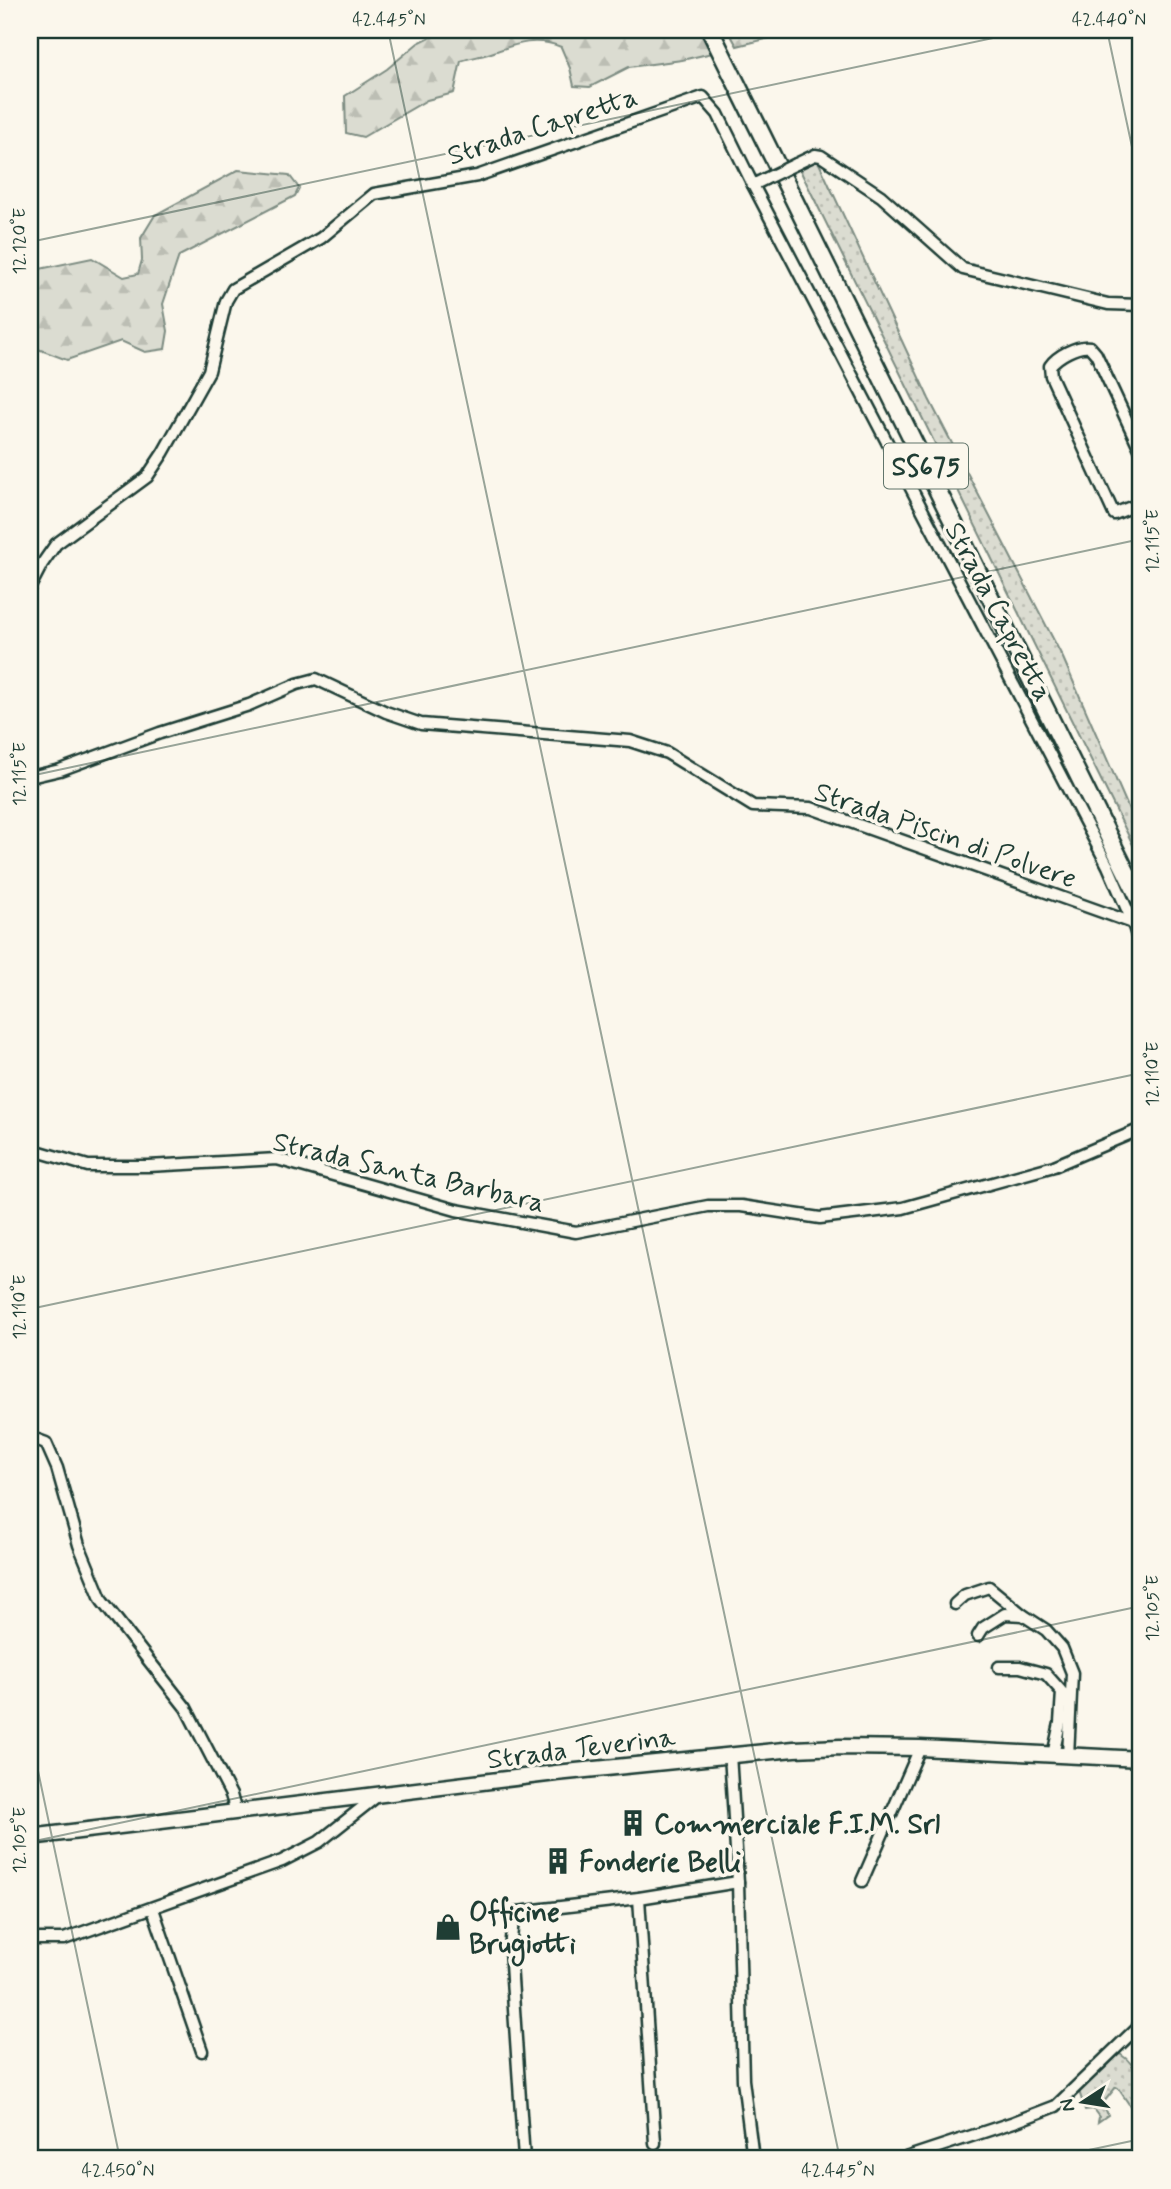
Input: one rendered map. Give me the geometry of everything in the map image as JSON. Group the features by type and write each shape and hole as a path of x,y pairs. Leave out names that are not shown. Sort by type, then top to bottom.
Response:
{"highway":[{"name":"SS675","path":"710,30 1141,902"},
{"name":"SS675","path":"722,30 1141,879"}],"main road":[{"name":"Strada Teverina","path":"30,1837 730,1754 840,1747 920,1748 1141,1759"}],"street":[{"name":"Strada Capretta","path":"30,587 56,544 139,484 153,469 209,371 226,300 233,289 321,238 374,194 477,176 703,97 718,114 1108,866 1133,923 1141,949"},
{"path":"753,185 814,155 821,156 881,195 962,269 1108,304 1141,305"},
{"path":"1141,451 1137,433 1090,347 1083,346 1055,359 1050,366 1051,376 1114,514 1141,503"},
{"name":"Strada Piscin di Polvere","path":"30,777 60,770 316,679 386,712 421,724 630,741 667,753 754,806 811,808 1133,923"},
{"name":"Strada Santa Barbara","path":"30,1149 88,1166 148,1166 277,1159 456,1210 576,1232 708,1206 741,1206 820,1218 903,1208 1055,1166 1141,1129"},
{"path":"38,1440 46,1443 57,1468 79,1545 102,1601 186,1708 231,1795 236,1812"},
{"path":"955,1604 965,1595 989,1587 1046,1630 1062,1648 1073,1673 1060,1755"},
{"path":"978,1636 983,1628 1005,1614 1023,1615"},
{"path":"999,1667 1020,1667 1046,1674 1062,1692 1060,1755"},
{"path":"862,1881 920,1748"},
{"path":"730,1754 738,1881 743,2080 753,2159"},
{"path":"30,1938 64,1939 282,1861 319,1842 378,1796"},
{"path":"524,2159 510,1949 513,1920 517,1912 639,1898 738,1881"},
{"path":"639,1898 655,2143"},
{"path":"153,1909 202,2051"},
{"path":"902,2159 1056,2106 1141,2024"}],"green space":[{"path":"444,30 700,30 712,53 629,67 590,87 574,86 561,47 543,42 519,44 461,61 454,93 427,100 363,137 346,133 345,96 387,69 418,43"},
{"path":"728,30 802,30 737,46"},
{"path":"818,161 929,399 1063,658 1141,837 1141,861 799,168"},
{"path":"238,170 289,175 299,188 295,196 179,256 163,304 168,331 165,349 145,352 121,341 67,360 30,346 30,271 92,258 124,277 138,274 142,260 141,238 155,215"},
{"path":"1120,2054 1137,2073 1142,2098 1135,2113 1116,2087 1103,2103 1108,2115 1098,2122 1099,2117 1093,2109 1085,2110 1079,2091 1115,2055"}],"place":[{"name":"Commerciale F.I.M. Srl","path":"633,1823"},
{"name":"Fonderie Belli","path":"558,1861"},
{"name":"Officine Brugiotti","path":"448,1927"}]}
